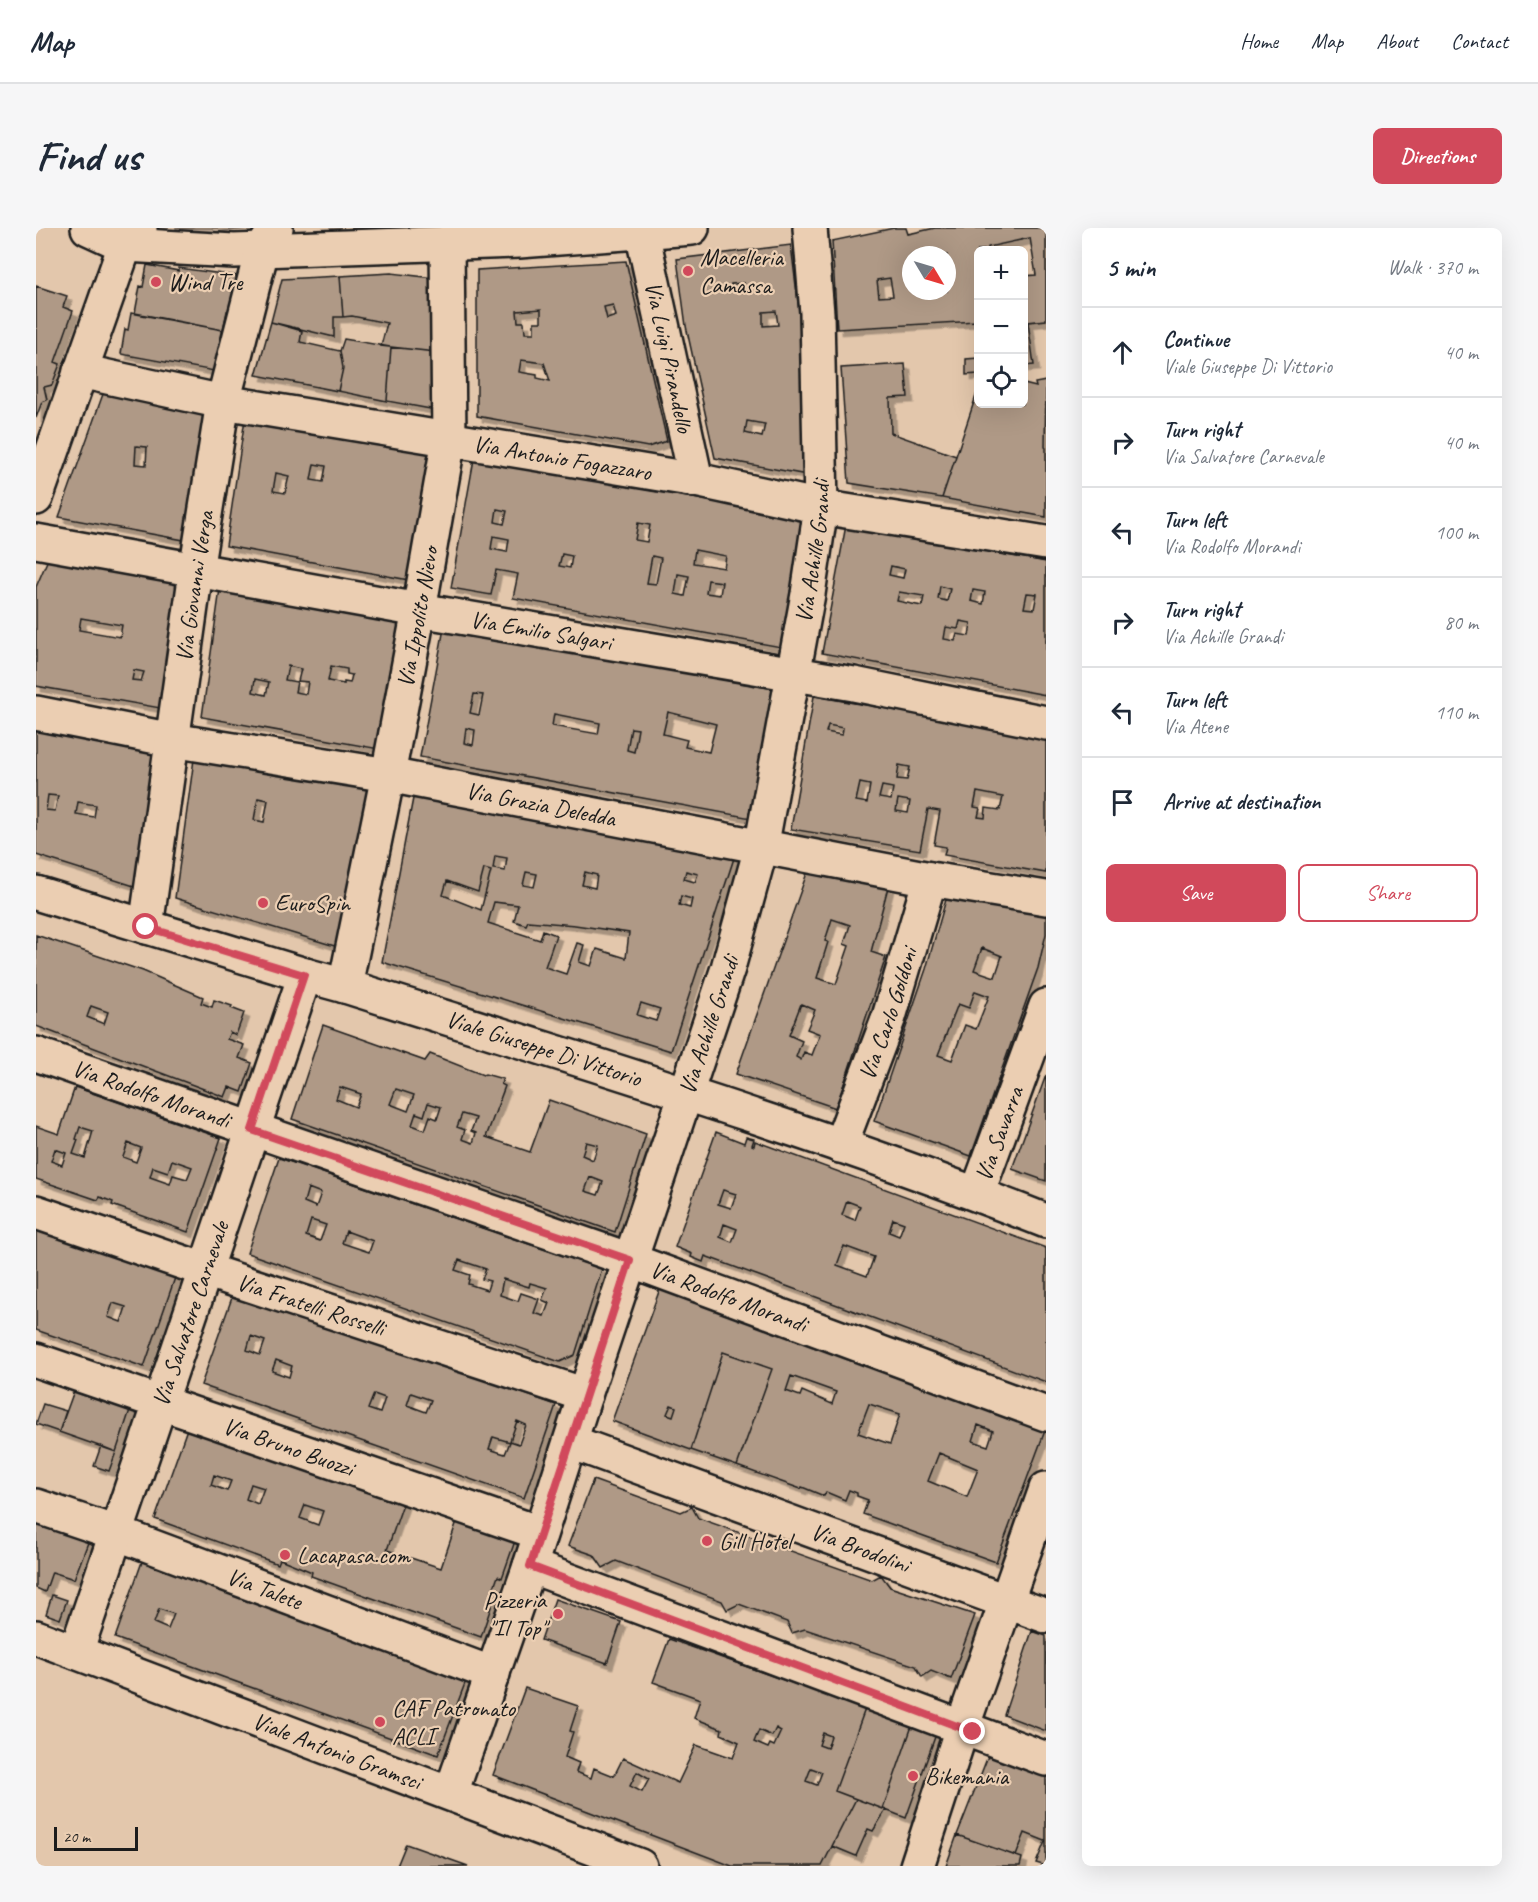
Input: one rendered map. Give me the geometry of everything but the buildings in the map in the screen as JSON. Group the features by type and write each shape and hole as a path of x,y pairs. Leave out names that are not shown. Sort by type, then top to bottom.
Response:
{"street":[{"path":"87,228 234,250 269,239 447,243 527,234 642,232 692,228"},
{"name":"Via Achille Grandi","path":"451,1793 530,1566 728,968 761,848 808,594 821,507 817,314 810,228"},
{"name":"Via Luigi Pirandello","path":"642,232 696,480"},
{"path":"36,498 81,371 133,236"},
{"name":"Via Giovanni Verga","path":"146,927 196,571 223,402 269,239"},
{"name":"Via Ippolito Nievo","path":"345,986 388,775 449,439 447,243"},
{"name":"Via Antonio Fogazzaro","path":"81,371 223,402 696,480 821,507 1046,543"},
{"name":"Via Emilio Salgari","path":"36,541 419,610 854,684 1046,723"},
{"name":"Via Grazia Deledda","path":"36,713 172,740 388,775 761,848 1046,898"},
{"name":"Via Carlo Goldoni","path":"840,1146 889,1017 930,879"},
{"name":"Viale Giuseppe Di Vittorio","path":"36,893 345,986 686,1093 977,1194 1046,1221"},
{"name":"Via Salvatore Carnevale","path":"75,1652 304,975"},
{"name":"Via Savarra","path":"977,1194 1046,1006"},
{"name":"Via Rodolfo Morandi","path":"36,1054 630,1260 1046,1414"},
{"name":"Via Fratelli Rosselli","path":"36,1212 585,1395"},
{"name":"Via Bruno Buozzi","path":"36,1360 540,1533"},
{"name":"Via Brodolini","path":"571,1442 1046,1616"},
{"path":"916,1866 1046,1489"},
{"name":"Via Talete","path":"36,1506 116,1533 493,1674"},
{"path":"530,1566 1046,1759"},
{"name":"Viale Antonio Gramsci","path":"36,1637 640,1866"}],"shaded area":[{"path":"176,228 261,228 177,235"}],"place":[{"name":"Macelleria Camassa","path":"688,271"},
{"name":"Wind Tre","path":"156,282"},
{"name":"EuroSpin","path":"263,903"},
{"name":"Gill Hotel","path":"707,1541"},
{"name":"Lacapasa.com","path":"285,1555"},
{"name":"Pizzeria \"Il Top\"","path":"558,1614"},
{"name":"CAF Patronato ACLI","path":"380,1722"},
{"name":"Bikemania","path":"913,1776"}],"route":[{"path":"146,927 304,975 252,1130 630,1260 530,1566 973,1732"}]}
